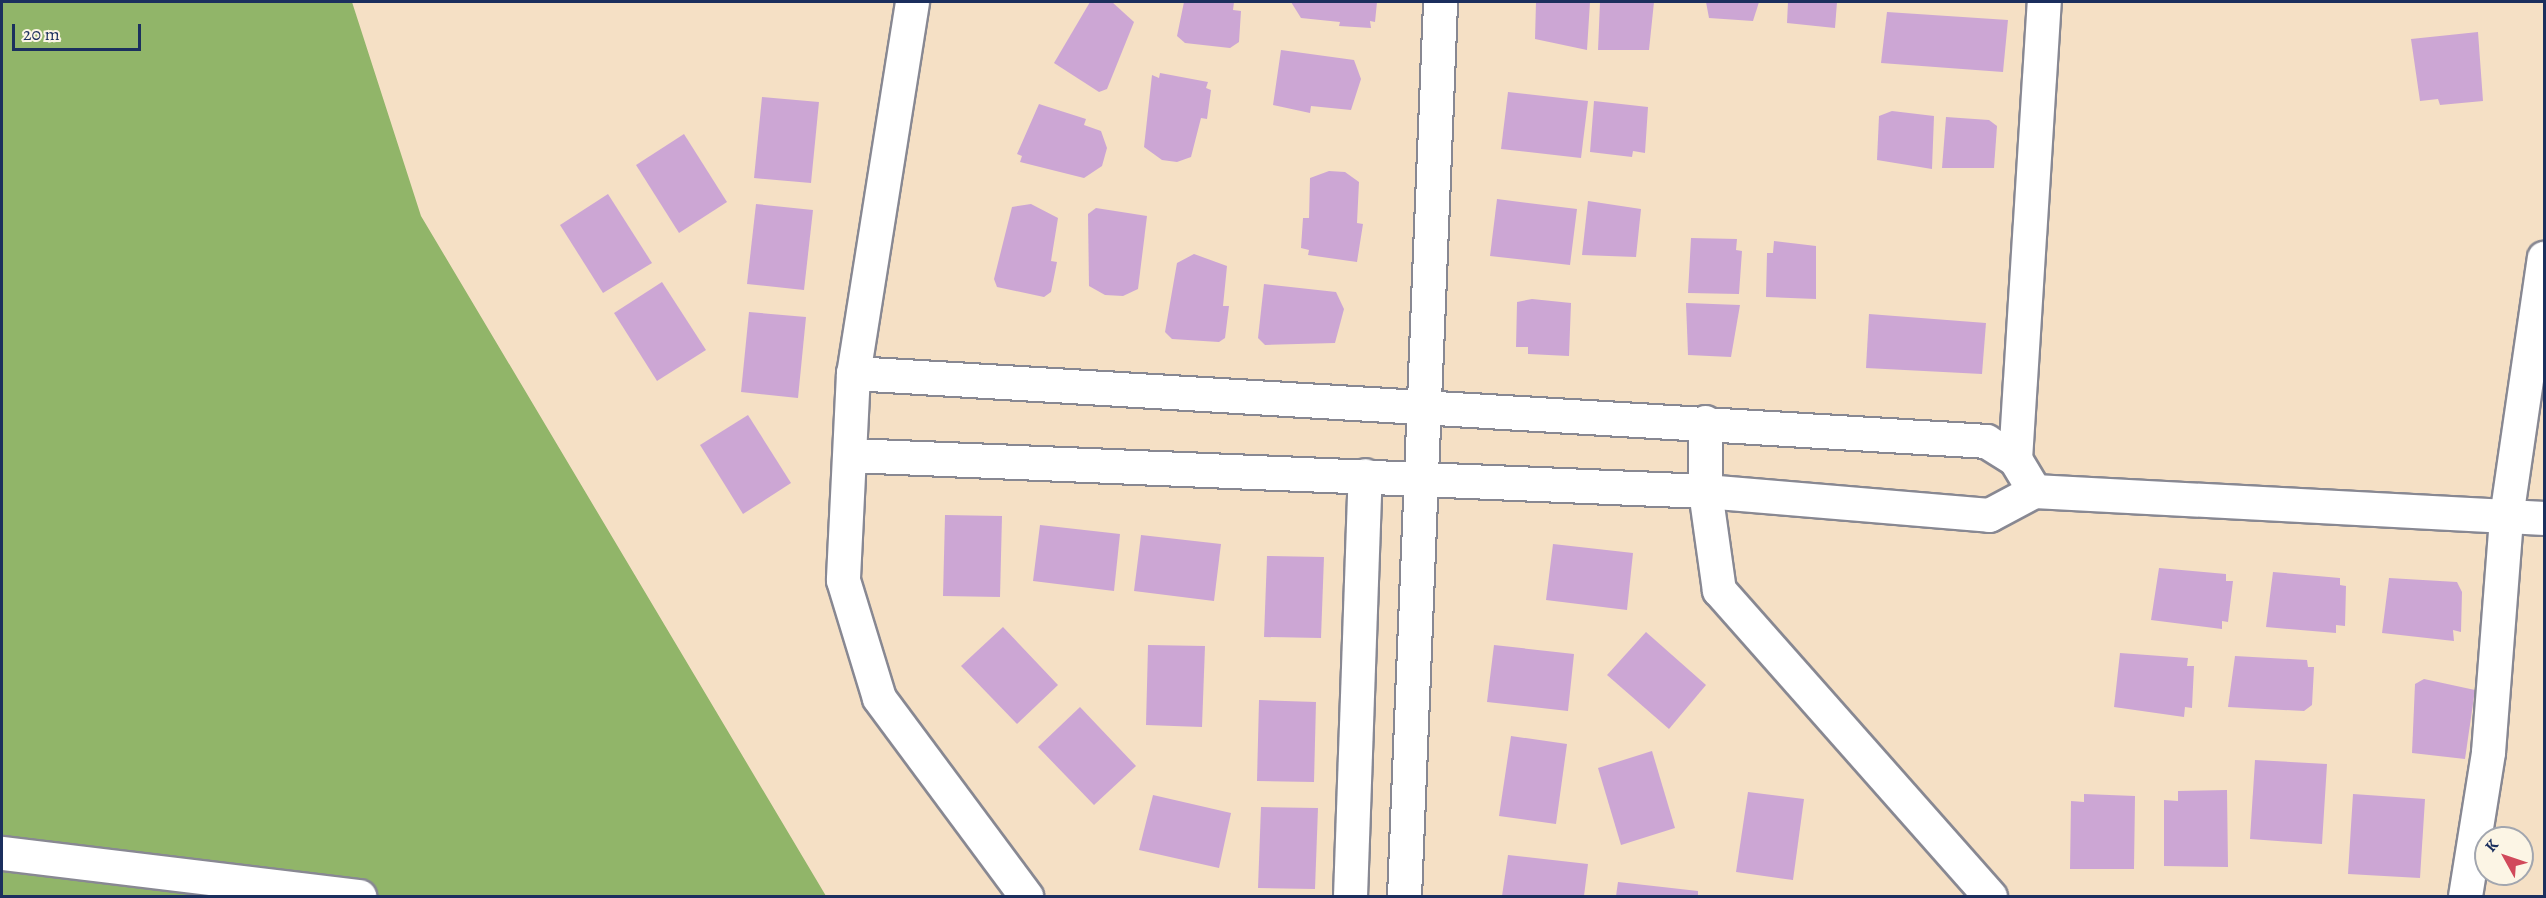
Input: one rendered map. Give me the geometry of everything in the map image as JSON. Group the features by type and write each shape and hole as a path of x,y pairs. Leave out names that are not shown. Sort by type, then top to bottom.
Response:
{"street":[{"path":"912,2 853,373 843,580 879,698 1026,897"},
{"path":"1404,897 1423,478 1423,404 1440,2"},
{"path":"2015,459 2044,2"},
{"path":"2465,897 2488,752 2506,517 2544,258"},
{"path":"853,373 1423,404 1986,441 2015,459 2034,492"},
{"path":"1705,422 1705,491 1719,590 1990,897"},
{"path":"850,455 1705,491 1989,515 2034,492 2544,518"},
{"path":"1350,897 1365,475"},
{"path":"2,853 359,897"}],"green space":[{"path":"2,2 352,2 421,216 826,896 2,896"}],"building":[{"path":"1090,2 1112,2 1134,22 1107,89 1099,92 1054,63"},
{"path":"1184,2 1234,2 1233,10 1241,11 1239,42 1230,48 1185,43 1177,36"},
{"path":"1291,2 1377,2 1375,22 1370,21 1371,28 1339,26 1340,22 1301,18"},
{"path":"1536,2 1590,2 1587,50 1535,39"},
{"path":"1600,2 1654,2 1649,50 1598,50"},
{"path":"1706,2 1759,2 1753,21 1709,18"},
{"path":"1788,2 1837,2 1835,28 1787,23"},
{"path":"1887,12 2008,20 2003,72 1881,63"},
{"path":"2478,32 2483,101 2440,105 2438,99 2420,101 2411,39"},
{"path":"1281,50 1354,60 1361,79 1351,110 1311,106 1310,113 1273,105"},
{"path":"1160,73 1208,82 1206,88 1211,90 1207,119 1201,118 1191,157 1177,162 1162,160 1144,147 1152,75 1159,78"},
{"path":"1508,92 1588,101 1581,158 1501,149"},
{"path":"762,97 819,102 811,183 754,178"},
{"path":"1594,101 1648,107 1645,153 1633,151 1632,157 1590,152"},
{"path":"1039,104 1086,119 1084,125 1101,131 1107,148 1102,166 1084,178 1020,162 1022,156 1017,154"},
{"path":"1892,111 1934,116 1932,169 1877,160 1879,116"},
{"path":"1946,117 1989,120 1997,126 1994,168 1942,168"},
{"path":"684,134 727,202 679,233 636,165"},
{"path":"1329,171 1345,172 1359,182 1357,223 1363,224 1357,262 1308,255 1309,250 1301,248 1303,218 1309,218 1310,178"},
{"path":"608,194 652,263 603,293 560,225"},
{"path":"1497,199 1577,209 1570,265 1490,256"},
{"path":"1588,201 1641,209 1636,257 1582,255"},
{"path":"756,204 813,210 804,290 747,284"},
{"path":"1031,204 1058,218 1051,261 1057,262 1051,292 1044,297 997,287 994,279 1012,207"},
{"path":"1096,208 1147,216 1138,289 1123,296 1105,295 1089,286 1088,214"},
{"path":"1691,238 1737,239 1736,250 1742,251 1739,294 1688,293"},
{"path":"1774,241 1816,246 1816,299 1766,297 1767,253 1773,253"},
{"path":"1194,254 1227,266 1223,306 1229,306 1225,338 1219,342 1172,339 1165,332 1177,263"},
{"path":"662,282 706,350 657,381 614,313"},
{"path":"1264,284 1336,292 1344,309 1335,343 1265,345 1258,338"},
{"path":"1532,299 1571,303 1569,356 1528,354 1528,347 1516,347 1517,302"},
{"path":"1686,303 1740,305 1731,357 1688,355"},
{"path":"749,312 806,317 798,398 741,392"},
{"path":"1869,314 1986,323 1982,374 1866,368"},
{"path":"748,415 791,483 743,514 700,445"},
{"path":"945,515 1002,516 1000,597 943,596"},
{"path":"1040,525 1120,534 1114,591 1033,581"},
{"path":"1141,535 1221,544 1214,601 1134,591"},
{"path":"1553,544 1633,553 1627,610 1546,600"},
{"path":"1267,556 1324,557 1321,638 1264,637"},
{"path":"2159,568 2226,574 2226,581 2233,581 2228,622 2222,621 2222,629 2151,620"},
{"path":"2273,572 2340,578 2340,585 2346,586 2345,626 2336,625 2336,633 2266,627"},
{"path":"2389,578 2457,582 2462,592 2461,632 2453,630 2454,641 2382,633"},
{"path":"1003,627 1058,685 1017,724 961,666"},
{"path":"1646,632 1706,685 1669,729 1607,675"},
{"path":"1148,645 1205,646 1202,727 1146,725"},
{"path":"1494,645 1574,654 1568,711 1487,702"},
{"path":"2120,653 2188,658 2187,666 2194,666 2192,708 2185,707 2184,717 2114,707"},
{"path":"2235,656 2307,660 2308,667 2314,667 2312,705 2304,711 2228,707"},
{"path":"2424,679 2475,690 2465,759 2412,753 2415,684"},
{"path":"1259,700 1316,702 1314,782 1257,781"},
{"path":"1080,707 1136,766 1094,805 1038,747"},
{"path":"1511,736 1567,744 1556,824 1499,816"},
{"path":"1652,751 1675,828 1621,845 1598,768"},
{"path":"2255,760 2327,764 2322,844 2250,839"},
{"path":"2227,790 2228,867 2164,866 2164,800 2178,801 2178,791"},
{"path":"1748,792 1804,799 1793,880 1736,872"},
{"path":"2084,794 2135,796 2134,869 2070,869 2071,801 2084,802"},
{"path":"2353,794 2425,799 2420,878 2348,874"},
{"path":"1153,795 1231,813 1219,868 1139,850"},
{"path":"1261,807 1318,808 1315,889 1258,888"},
{"path":"1508,855 1588,864 1584,896 1502,896"},
{"path":"1618,882 1698,891 1698,896 1616,896"}]}
